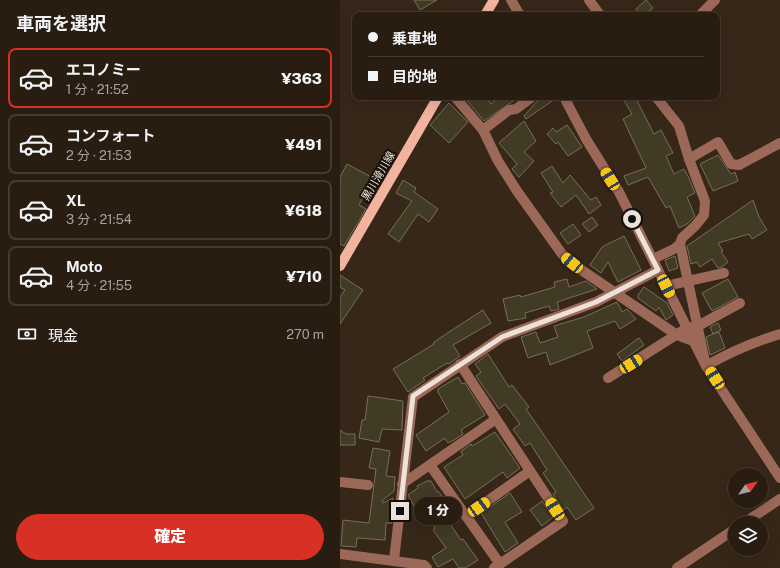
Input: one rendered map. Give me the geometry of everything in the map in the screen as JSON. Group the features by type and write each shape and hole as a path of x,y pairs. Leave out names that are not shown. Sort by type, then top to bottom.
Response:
{"main road":[{"path":"487,12 494,0"},
{"name":"黒川滑川線","path":"340,266 436,100"}],"street":[{"path":"511,0 518,12"},
{"path":"589,0 598,12"},
{"path":"703,12 715,0"},
{"path":"458,100 483,130 498,160 517,191 557,248 583,271 615,293 678,335 693,341"},
{"path":"483,130 509,110 516,109 528,100"},
{"path":"566,100 586,139 618,192 706,366 780,478"},
{"path":"658,100 679,126 689,159 706,201 704,215 682,238 680,244 706,366"},
{"path":"689,159 718,142 731,164 739,165 780,143"},
{"path":"653,259 674,249 680,244"},
{"path":"394,560 413,396 502,337 596,302 658,270"},
{"path":"666,286 724,274"},
{"path":"608,378 687,328 698,326 740,303"},
{"path":"706,366 728,353 757,341 780,334"},
{"path":"430,465 466,516 497,566 563,521 460,364"},
{"path":"402,484 496,420"},
{"path":"466,516 530,472"},
{"path":"340,482 368,485"},
{"path":"754,516 780,499"},
{"path":"677,568 728,534"},
{"path":"340,554 394,560 424,565 427,568"}],"building":[{"path":"414,0 437,0 420,10"},
{"path":"646,0 653,8 648,12 638,12 636,9"},
{"path":"466,100 488,100 491,104 496,100 515,100 484,121"},
{"path":"538,100 554,100 526,119 524,116"},
{"path":"624,100 637,100 654,134 661,130 673,153 666,156 674,174 684,169 689,178 695,193 687,197 695,216 687,224 679,228 670,206 666,208 648,177 628,185 624,176 646,168 623,119 632,114"},
{"path":"449,103 468,122 449,143 430,125"},
{"path":"524,121 536,141 524,152 534,161 519,177 512,169 517,164 499,143"},
{"path":"567,125 582,147 568,156 558,142 556,144 547,134 553,128 556,132"},
{"path":"718,155 731,174 735,172 738,181 713,191 700,164"},
{"path":"347,164 373,178 359,205 366,209 344,246 340,244 340,177"},
{"path":"552,166 563,183 570,175 591,200 596,197 601,205 589,214 576,195 561,207 550,193 553,192 541,173"},
{"path":"403,180 416,188 414,192 438,209 429,222 418,214 399,242 388,234 412,201 396,193"},
{"path":"753,200 759,217 767,230 752,239 749,234 718,243 723,251 721,252 728,262 722,267 718,268 712,259 700,267 697,262 691,264 687,246"},
{"path":"592,217 598,225 589,232 582,224"},
{"path":"573,224 581,235 568,244 560,233"},
{"path":"624,236 641,270 618,282 608,262 601,273 590,265 602,247"},
{"path":"675,256 678,268 669,271 665,260"},
{"path":"340,275 363,290 340,324 340,297 345,290 340,287"},
{"path":"567,279 569,287 586,281 597,289 557,302 559,309 551,311 549,306 525,313 526,318 508,321 503,299 520,295 521,297 555,287 554,282"},
{"path":"728,279 738,297 712,311 702,293"},
{"path":"644,287 667,303 673,315 666,320 659,307 656,311 638,298 638,295"},
{"path":"617,302 622,312 627,309 636,319 620,329 615,321 587,331 593,348 550,365 546,352 528,358 521,337 536,332 540,343 558,337 554,326 584,317"},
{"path":"483,310 491,323 453,345 460,356 449,364 447,363 423,378 425,380 408,392 393,369 434,344 433,343"},
{"path":"718,323 721,330 713,334 710,327"},
{"path":"719,332 725,348 710,355 706,337"},
{"path":"639,338 644,345 622,361 617,354"},
{"path":"488,354 509,387 512,385 529,407 526,409 594,508 576,520 567,507 563,510 553,494 556,492 543,473 547,470 530,443 525,446 513,429 520,424 505,404 499,409 476,376 481,372 475,364"},
{"path":"458,377 462,384 465,383 485,415 461,430 463,434 454,440 448,443 445,438 426,451 416,435 449,412 438,392 438,389"},
{"path":"368,396 403,401 402,430 382,429 379,442 359,438 362,420 365,420"},
{"path":"340,430 346,434 355,434 355,445 340,445"},
{"path":"495,432 520,468 507,478 503,472 465,499 444,467 463,455 461,451 471,444 472,446"},
{"path":"373,448 390,451 386,476 395,477 394,491 382,501 383,503 393,498 392,523 386,523 385,540 357,538 356,547 341,546 343,520 369,523 376,469 369,468"},
{"path":"427,481 431,481 437,492 438,491 452,509 444,515 461,540 463,539 478,560 465,568 459,568 453,559 438,567 432,557 446,548 433,530 435,528 417,504 414,506 408,495 418,488 417,486"},
{"path":"510,493 522,512 505,522 518,543 505,552 481,513"},
{"path":"542,501 553,517 542,526 530,510"}],"route":[{"path":"400,511 413,396 502,337 596,302 658,270 632,219"}]}
